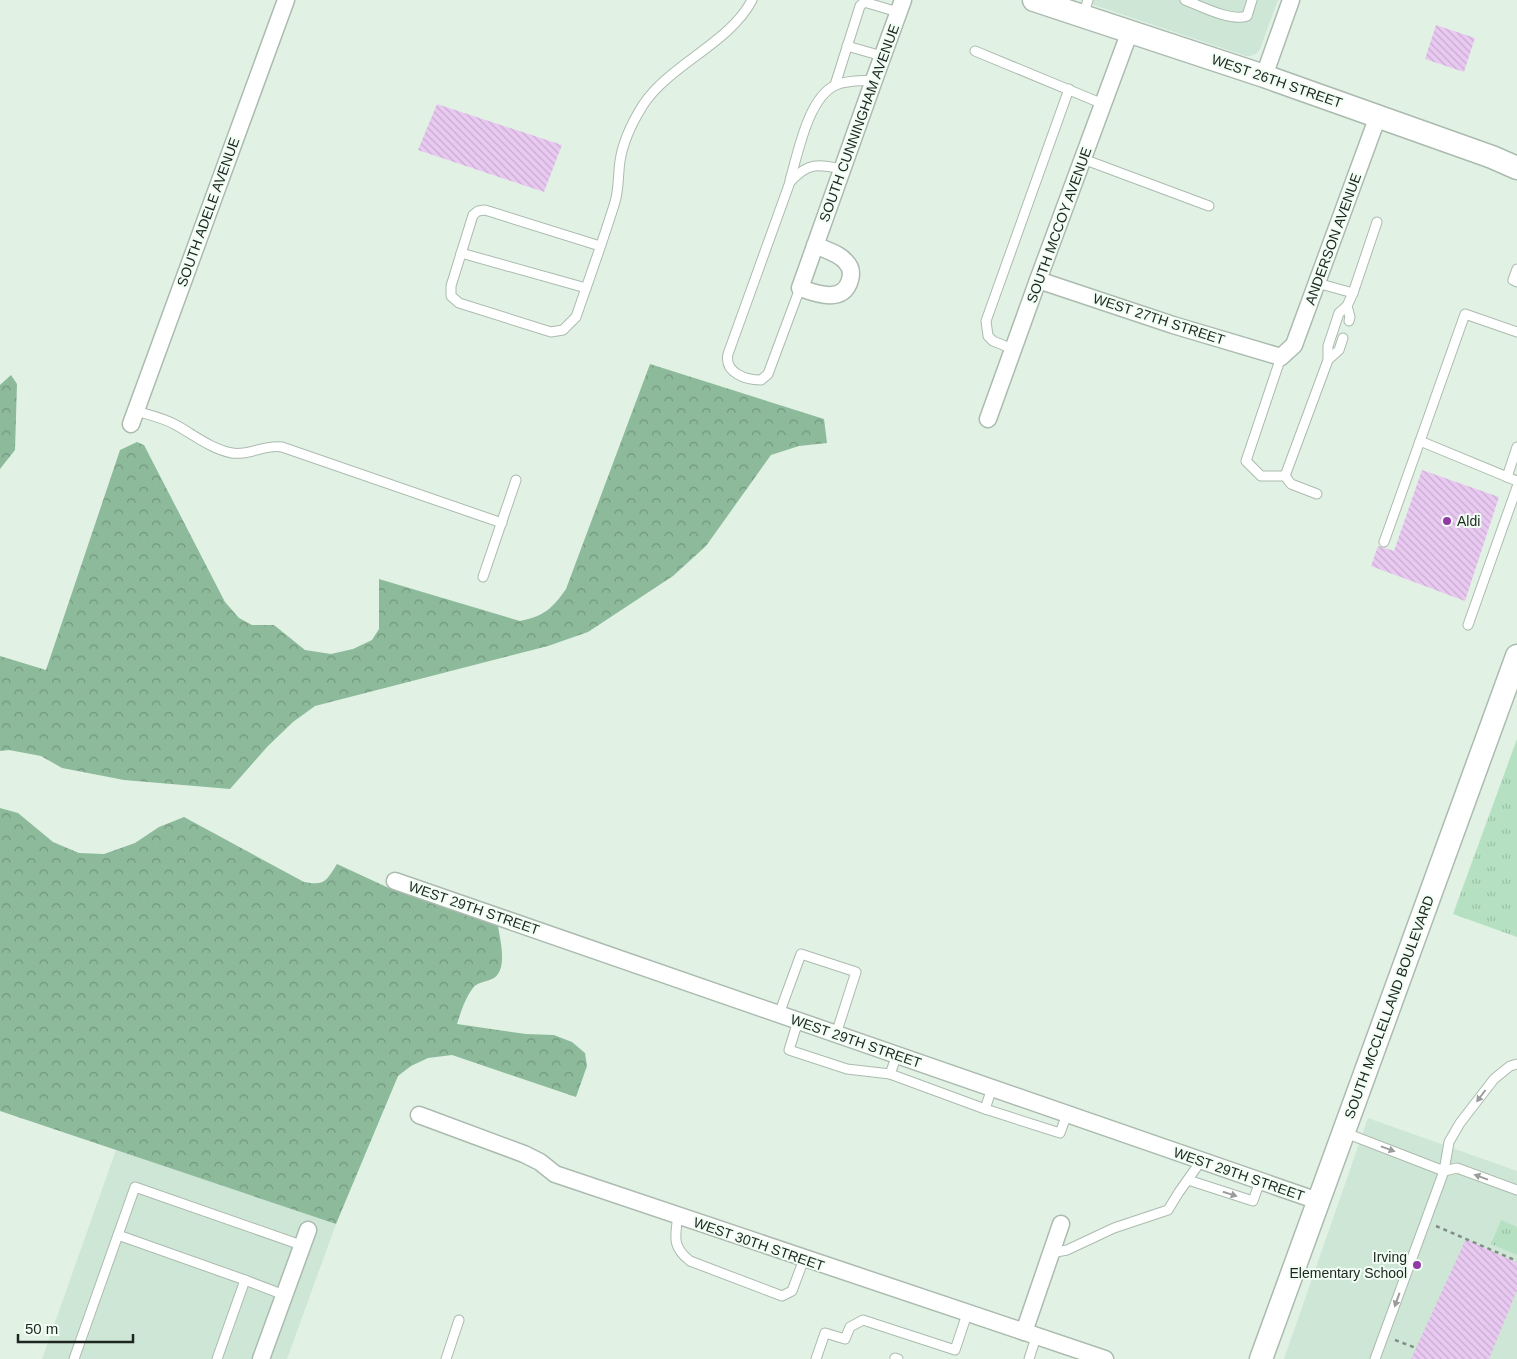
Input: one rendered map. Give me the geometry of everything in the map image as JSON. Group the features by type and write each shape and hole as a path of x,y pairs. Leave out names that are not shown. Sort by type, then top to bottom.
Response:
{"main road":[{"name":"WEST 26TH STREET","path":"1034,0 1085,8 1130,31 1378,116 1492,157 1517,168"},
{"name":"SOUTH MCCLELLAND BOULEVARD","path":"1261,1359 1517,656"}],"street":[{"name":"SOUTH ADELE AVENUE","path":"134,418 286,0"},
{"path":"1264,76 1292,0"},
{"name":"SOUTH CUNNINGHAM AVENUE","path":"800,288 901,6"},
{"name":"SOUTH MCCOY AVENUE","path":"988,419 1130,31"},
{"name":"ANDERSON AVENUE","path":"1281,357 1294,345 1378,116"},
{"path":"800,288 830,296 842,293 851,278 851,269 846,261 840,256 815,246"},
{"name":"WEST 27TH STREET","path":"1038,280 1173,325 1281,357"},
{"name":"WEST 29TH STREET","path":"394,881 1318,1201"},
{"name":"WEST 30TH STREET","path":"419,1115 524,1154 540,1162 555,1174 1105,1359"},
{"path":"1030,1335 1051,1254 1061,1224"},
{"path":"261,1359 308,1230"}],"lane":[{"path":"600,246 485,210 478,211 473,215 451,286 451,296 459,303 550,332 563,330 576,317 616,200 620,158 630,129 644,103 664,81 723,34 746,12 752,0"},
{"path":"1185,0 1241,18 1247,16 1252,0"},
{"path":"800,288 768,374 761,380 738,376 726,361 790,182 811,112 818,100 835,85 860,6 864,2 901,6"},
{"path":"847,46 882,56"},
{"path":"975,51 1103,104"},
{"path":"835,85 874,80"},
{"path":"1013,349 993,341 988,336 986,321 1069,89"},
{"path":"1083,160 1209,206"},
{"path":"790,182 806,168 821,164 842,169"},
{"path":"1285,476 1328,360 1328,346 1339,313 1347,306 1353,293 1377,222"},
{"path":"461,253 586,288"},
{"path":"1517,269 1513,280 1517,282"},
{"path":"1317,283 1353,293"},
{"path":"1347,306 1350,317 1349,321"},
{"path":"1384,542 1465,314 1517,332"},
{"path":"1328,360 1339,350 1343,338"},
{"path":"1281,357 1246,461 1262,476 1285,476"},
{"path":"134,418 172,423 201,440 234,454 273,446 282,447 502,523"},
{"path":"1420,441 1517,481"},
{"path":"1506,477 1517,447"},
{"path":"1285,476 1291,484 1317,494"},
{"path":"483,578 516,480"},
{"path":"1468,625 1517,487"},
{"path":"779,1014 801,954 856,972 836,1034"},
{"path":"798,1021 789,1050 848,1069 890,1074 985,1109 1060,1133 1067,1114"},
{"path":"890,1074 897,1055"},
{"path":"1375,1359 1444,1171 1449,1142 1460,1123 1494,1079 1510,1066 1517,1064"},
{"path":"985,1109 992,1088"},
{"path":"1343,1132 1444,1171 1457,1168 1517,1190"},
{"path":"1051,1254 1067,1250 1114,1228 1168,1210 1201,1161"},
{"path":"1188,1180 1253,1201 1260,1181"},
{"path":"74,1359 135,1187 301,1245"},
{"path":"678,1216 675,1240 680,1254 690,1261 762,1290 782,1296 792,1291 804,1259"},
{"path":"118,1235 284,1294"},
{"path":"216,1359 244,1280"},
{"path":"816,1359 825,1333 845,1339 850,1327 863,1320 954,1355 967,1314"},
{"path":"446,1359 459,1320"},
{"path":"1029,1359 1030,1335"}],"path":[{"path":"1426,1221 1517,1261"},
{"path":"1395,1340 1416,1348"}],"shaded area":[{"path":"1079,0 1278,0 1260,49 1257,53 1246,56"},
{"name":"Irving Elementary School","path":"1368,1118 1517,1171 1517,1359 1284,1359"},
{"path":"116,1150 336,1224 287,1359 42,1359"}],"green space":[{"path":"650,364 824,419 827,443 799,446 771,455 706,546 673,576 588,632 548,646 315,706 293,722 268,746 230,789 124,780 62,768 41,756 9,750 0,751 0,656 46,670 120,450 137,442 144,445 225,602 239,618 252,625 274,625 305,650 331,654 353,649 372,640 379,629 379,579 520,621 535,617 552,607 566,589"},
{"path":"11,375 17,384 15,450 0,469 0,385"},
{"path":"1517,739 1517,937 1453,914"},
{"path":"0,808 18,813 53,842 79,853 104,854 135,843 159,827 184,817 304,882 321,883 330,875 337,864 391,889 498,926 502,954 501,968 494,978 477,984 473,988 465,1001 457,1024 526,1034 554,1035 572,1042 585,1053 587,1066 576,1097 452,1055 428,1058 411,1066 398,1076 336,1224 0,1111"},
{"path":"1501,1220 1517,1227 1517,1255 1491,1244"}],"building":[{"path":"1436,25 1475,38 1464,72 1425,59"},
{"path":"437,104 562,145 544,192 418,150"},
{"name":"Aldi","path":"1422,470 1499,497 1465,601 1371,566 1378,546 1394,551"},
{"path":"1466,1239 1517,1263 1517,1290 1489,1359 1411,1359"}],"place":[{"name":"Aldi","path":"1447,521"},
{"name":"Irving Elementary School","path":"1417,1265"}]}
